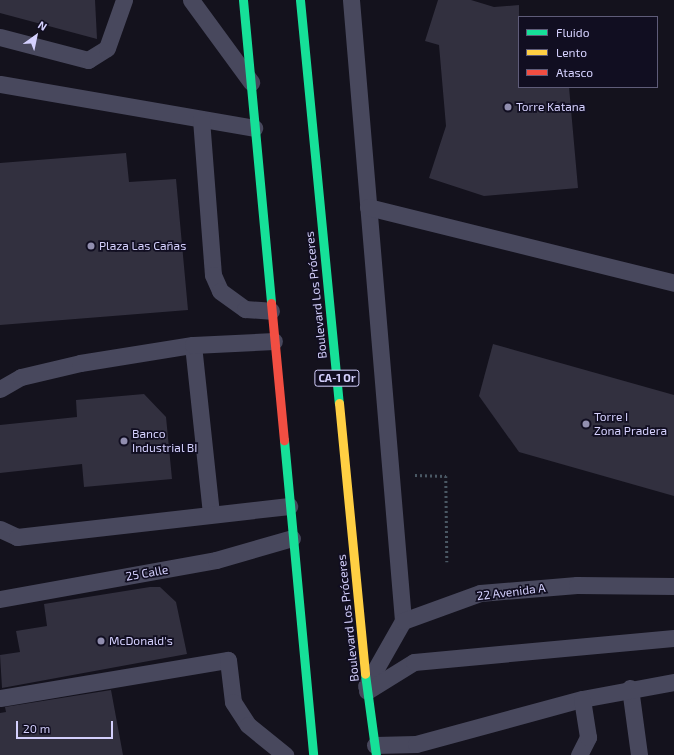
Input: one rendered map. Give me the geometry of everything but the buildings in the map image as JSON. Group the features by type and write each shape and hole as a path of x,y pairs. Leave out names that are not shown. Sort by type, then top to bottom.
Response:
{"highway":[{"path":"243,0 252,83 254,128 292,538 314,755"},
{"name":"Boulevard Los Próceres","path":"300,0 367,688 376,750"}],"lane":[{"path":"0,37 88,60 107,48 124,0"},
{"path":"192,0 252,83"},
{"path":"351,0 403,621 367,688"},
{"path":"0,84 254,128"},
{"path":"201,119 213,275 220,291 244,309 271,311"},
{"path":"368,206 674,283"},
{"path":"0,389 21,377 80,363 193,345 274,341"},
{"path":"193,345 212,513"},
{"path":"0,529 17,538 212,513 289,506"},
{"name":"25 Calle","path":"0,599 216,560 292,538"},
{"name":"22 Avenida A","path":"403,621 480,593 577,585 674,586"},
{"path":"367,688 414,662 674,638"},
{"path":"0,698 228,660 234,702 248,725 285,755"},
{"path":"376,750 416,744 582,699 630,688 674,682"},
{"path":"630,688 639,755"},
{"path":"579,755 588,737 582,699"}],"path":[{"path":"446,476 448,562"}],"traffic: fast":[{"path":"243,0 271,303"},
{"path":"300,0 339,403"},
{"path":"284,440 313,755"},
{"path":"365,674 376,755"}],"traffic: slow":[{"path":"339,403 365,674"}],"traffic: jam":[{"path":"271,303 284,440"}],"place":[{"name":"Torre Katana","path":"508,107"},
{"name":"Plaza Las Cañas","path":"91,246"},
{"name":"Torre I Zona Pradera","path":"586,424"},
{"name":"Banco Industrial BI","path":"124,441"},
{"name":"McDonald's","path":"101,641"}]}
